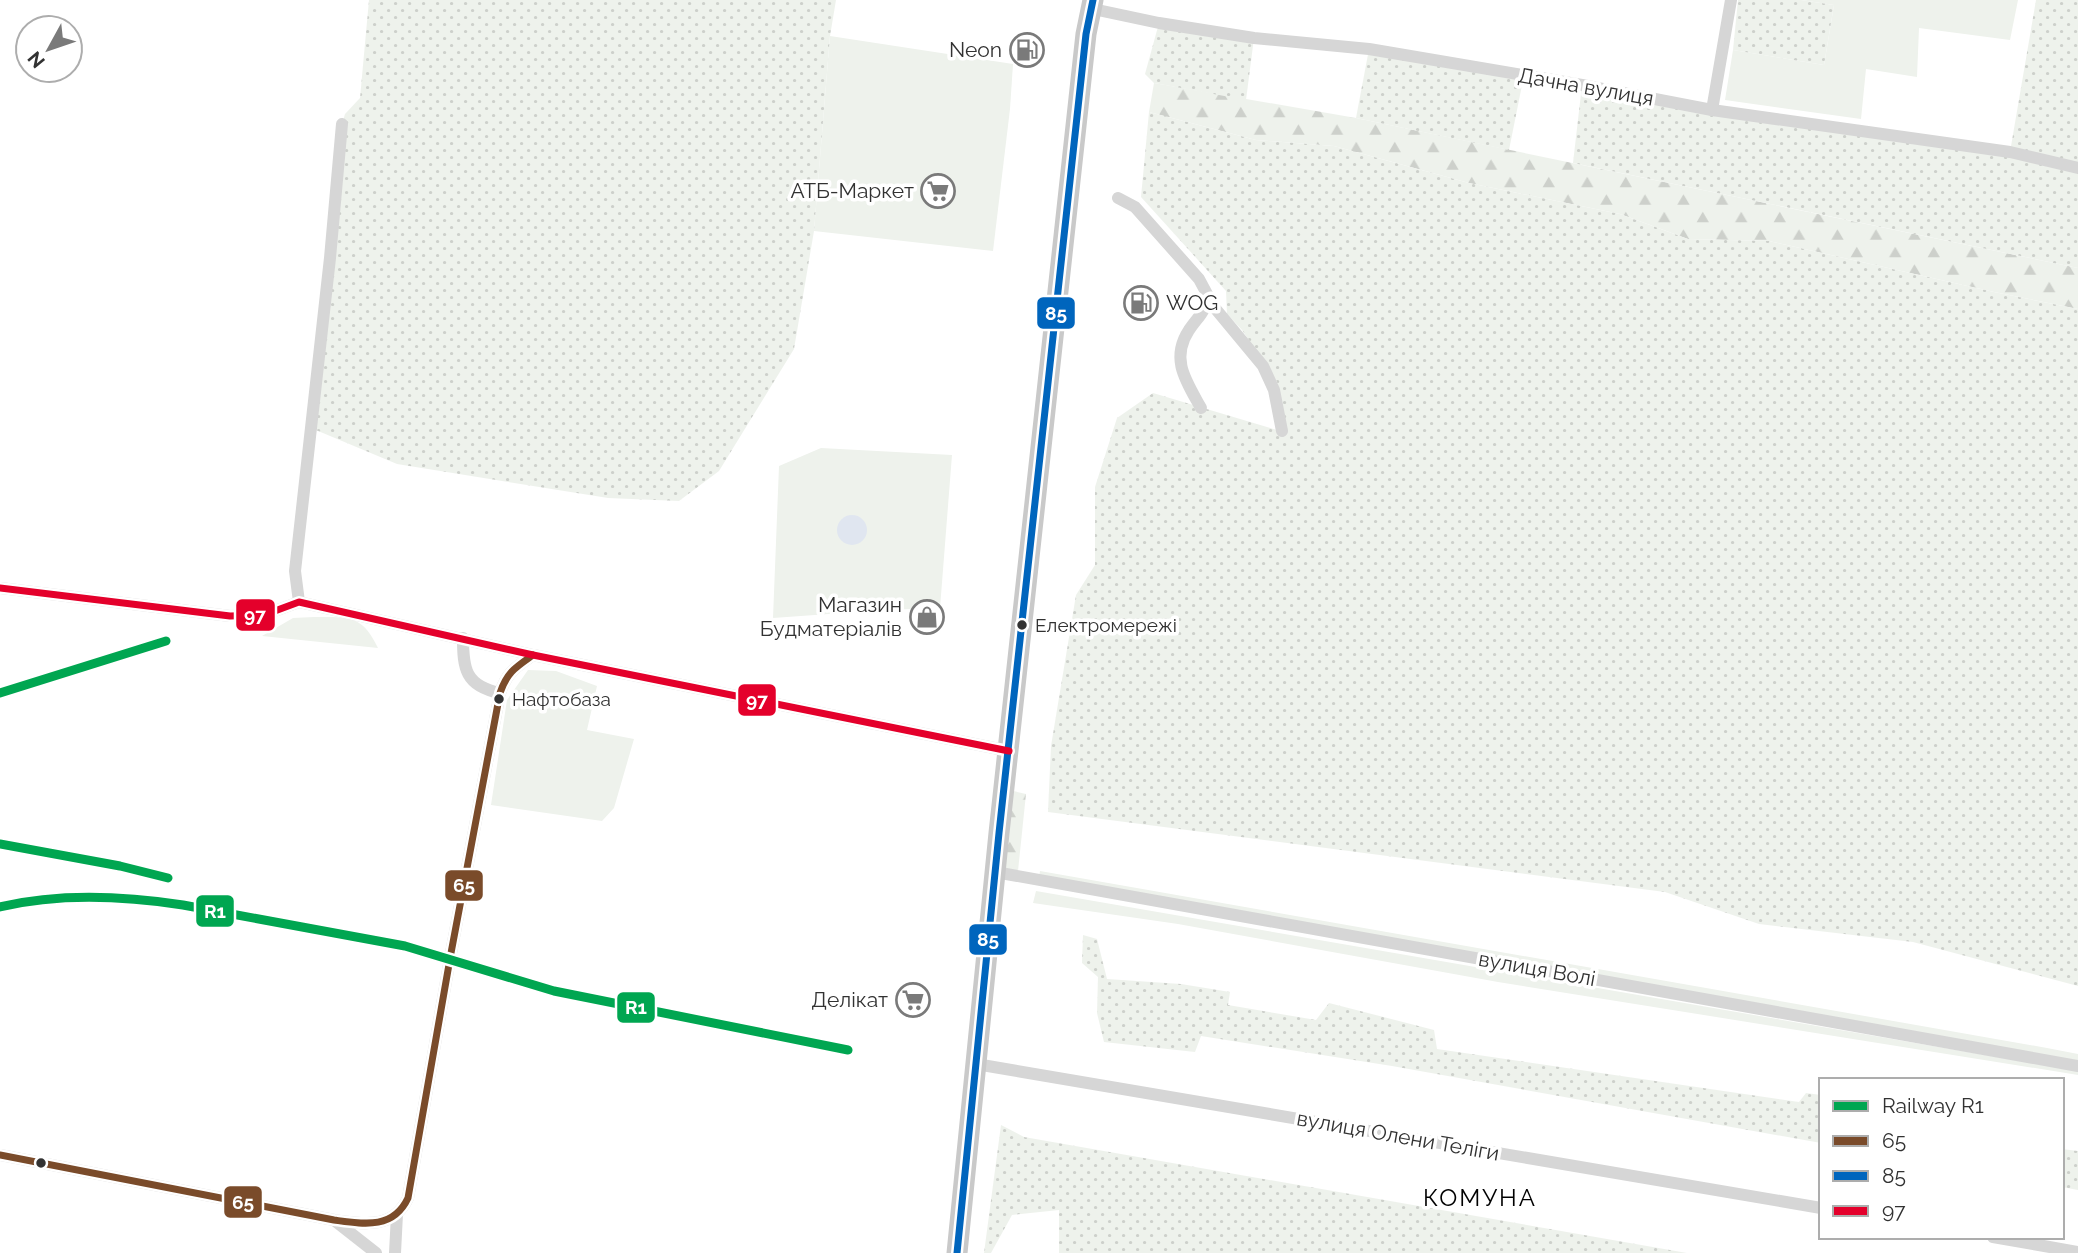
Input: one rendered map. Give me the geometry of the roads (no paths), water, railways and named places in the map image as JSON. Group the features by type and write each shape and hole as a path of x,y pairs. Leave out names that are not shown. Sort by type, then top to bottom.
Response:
{"main road":[{"path":"957,1253 995,872 1087,34 1093,4"}],"street":[{"path":"1712,110 1731,0"},
{"name":"Дачна вулиця","path":"1093,4 1159,23 1255,38 1382,51 1712,110 2010,152 2078,168"},
{"path":"299,602 295,572 342,124"},
{"path":"1118,198 1135,207 1199,279 1214,307 1263,366 1274,390 1282,430"},
{"path":"1201,408 1185,377 1179,355 1182,341 1203,315 1208,296"},
{"path":"0,588 230,616 264,615 299,602 533,655 1009,751"},
{"path":"463,638 463,658 467,673 488,691 500,693"},
{"path":"0,1155 334,1220 365,1224 382,1221 404,1208 500,693 510,672 533,655"},
{"name":"вулиця Волі","path":"995,872 2078,1066"},
{"name":"вулиця Олени Теліги","path":"976,1065 1819,1208"},
{"path":"396,1253 397,1214"},
{"path":"334,1220 376,1253"},
{"path":"2004,1239 2078,1252"}],"rail line":[{"name":"R1","path":"0,693 166,641"},
{"name":"R1","path":"0,844 120,866 168,878"},
{"name":"R1","path":"0,907 91,897 183,905 405,946 554,991 848,1050"}],"place":[{"name":"Neon","path":"1027,50"},
{"name":"АТБ-Маркет","path":"938,191"},
{"name":"WOG","path":"1141,303"},
{"name":"Магазин Будматеріалів","path":"927,617"},
{"name":"Електромережі","path":"1022,625"},
{"name":"Нафтобаза","path":"499,699"},
{"name":"Делікат","path":"913,1000"}],"district":[{"name":"КОМУНА","path":"1480,1198"}]}
